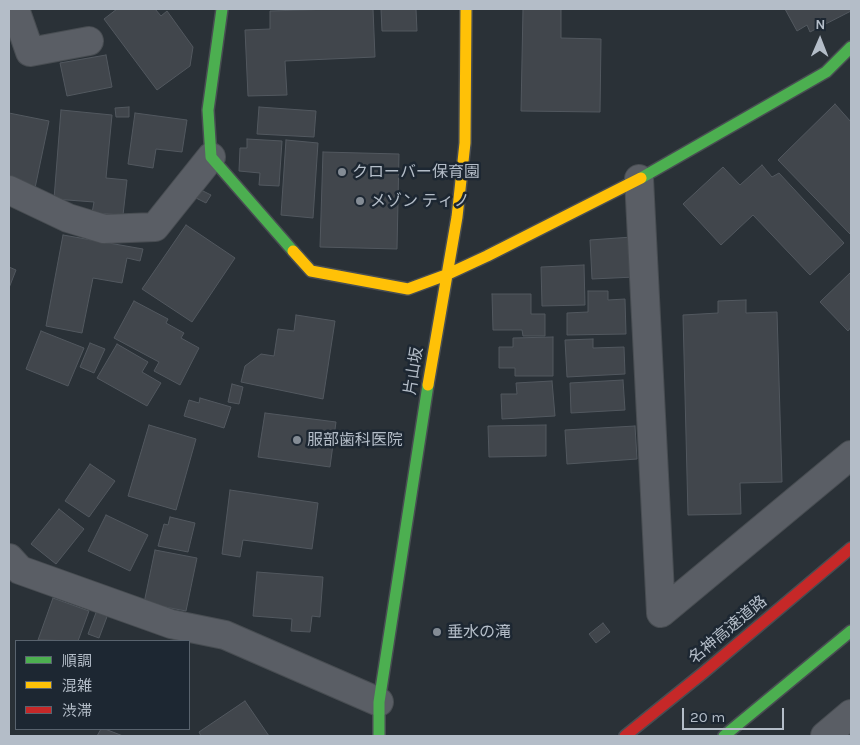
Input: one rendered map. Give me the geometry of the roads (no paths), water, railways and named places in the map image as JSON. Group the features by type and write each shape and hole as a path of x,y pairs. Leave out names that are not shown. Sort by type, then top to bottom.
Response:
{"main road":[{"path":"222,9 208,110 211,157 311,271 408,289 446,275 639,179 826,72 851,47"},
{"name":"片山坂","path":"379,736 379,702 446,275 457,217 466,144 466,9"},
{"name":"名神高速道路","path":"624,736 703,673 851,548"},
{"path":"724,736 851,631"}],"street":[{"path":"15,9 30,52 89,41"},
{"path":"9,190 68,218 104,229 155,227 211,157"},
{"path":"639,179 660,614 851,455"},
{"path":"9,558 20,570 171,624 225,635 379,702"},
{"path":"825,736 851,714"}],"place":[{"name":"クローバー保育園","path":"342,172"},
{"name":"メゾン ティノ","path":"360,201"},
{"name":"服部歯科医院","path":"297,440"},
{"name":"垂水の滝","path":"437,632"}]}
